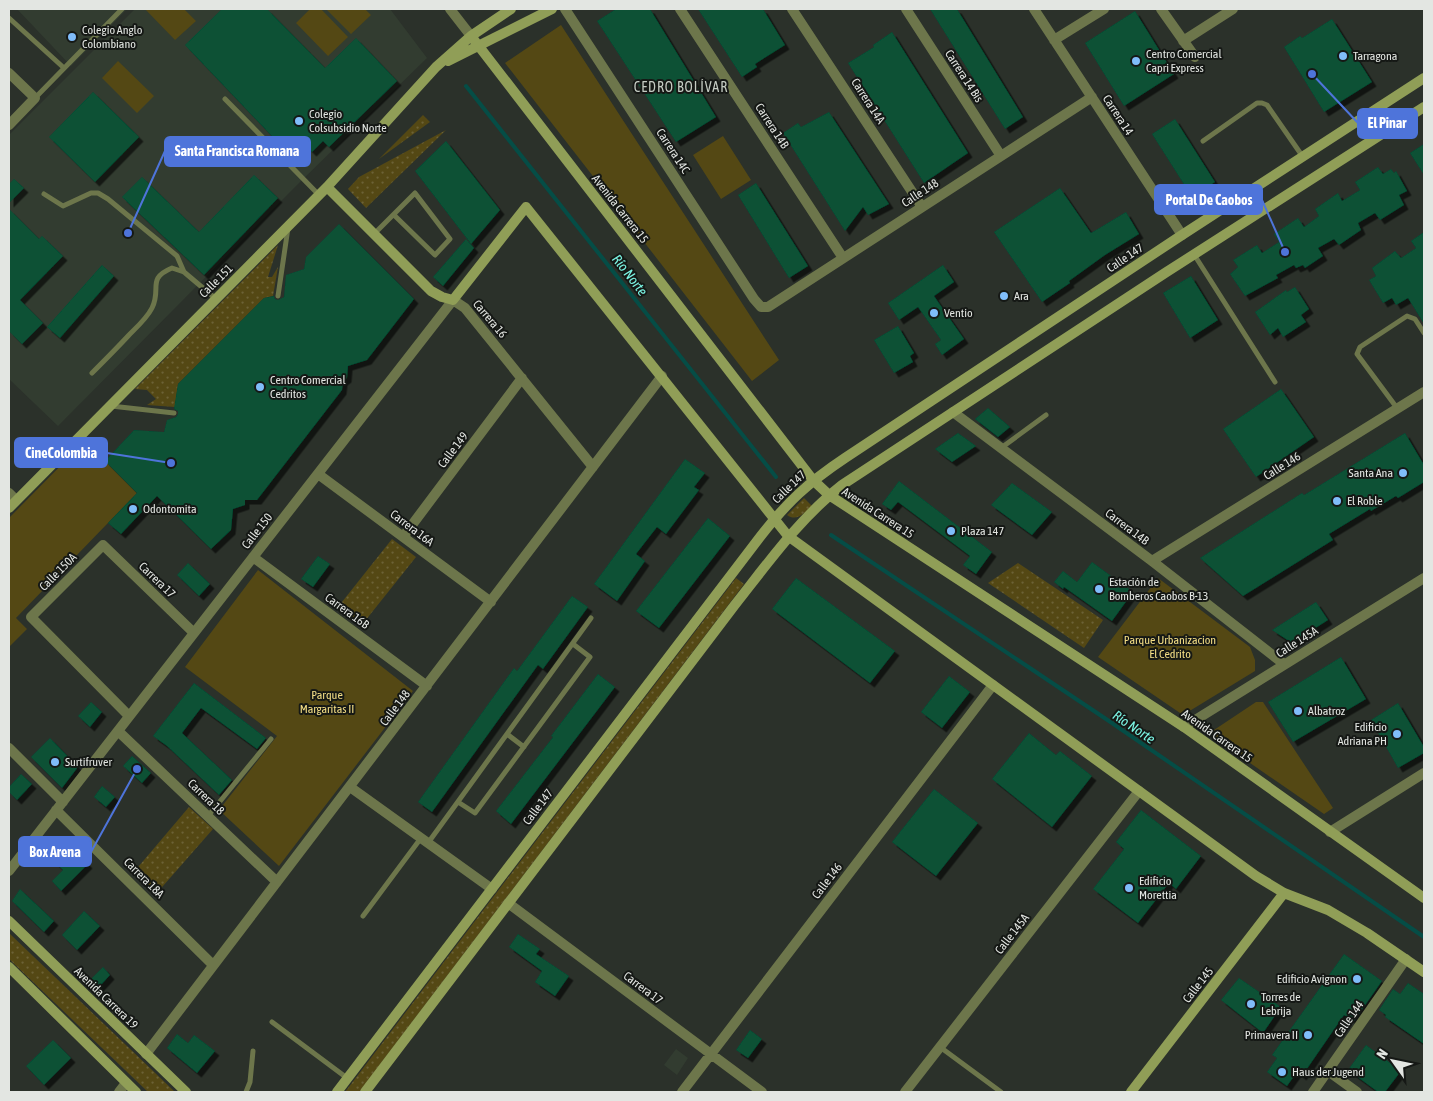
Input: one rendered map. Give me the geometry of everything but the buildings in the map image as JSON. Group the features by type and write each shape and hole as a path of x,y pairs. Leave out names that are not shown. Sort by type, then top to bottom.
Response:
{"main road":[{"name":"Calle 151","path":"11,500 110,406 289,226 327,187 436,66 471,36 511,9"},
{"name":"Calle 151","path":"436,66 552,9"},
{"name":"Avenida Carrera 15","path":"471,36 813,480 829,495 1184,726 1424,898"},
{"name":"Calle 147","path":"337,1092 774,519 813,480 1182,235 1424,78"},
{"path":"365,1092 788,536 829,495 953,412 1424,107"},
{"name":"Carrera 16","path":"327,187 431,291 442,297 454,300"},
{"name":"Calle 150","path":"454,300 526,207 662,376"},
{"path":"662,376 788,536 1256,876 1284,893 1328,910 1367,933 1424,972"},
{"name":"Calle 145","path":"1130,1092 1284,893"},
{"name":"Avenida Carrera 19","path":"9,921 186,1092"},
{"path":"9,967 136,1092"}],"street":[{"name":"Avenida Carrera 15","path":"450,9 471,36"},
{"name":"Carrera 14C","path":"565,9 761,307"},
{"name":"Carrera 14B","path":"680,9 843,258"},
{"name":"Carrera 14A","path":"792,9 922,207"},
{"name":"Carrera 14 Bis","path":"906,9 1002,156"},
{"name":"Carrera 14","path":"1034,9 1182,235"},
{"path":"1054,40 1104,9"},
{"path":"1161,9 1195,58"},
{"path":"1183,41 1233,9"},
{"path":"9,73 35,98 9,125"},
{"name":"Calle 148","path":"761,307 768,307 1092,97"},
{"name":"Carrera 16","path":"454,300 465,308 593,467"},
{"name":"Calle 150","path":"9,871 454,300"},
{"name":"Calle 148","path":"146,1054 662,376"},
{"name":"Calle 149","path":"403,537 522,378"},
{"name":"Calle 146","path":"1152,561 1424,392"},
{"name":"Carrera 14B","path":"953,412 1152,561 1284,664"},
{"name":"Carrera 16A","path":"318,474 491,602"},
{"name":"Carrera 17","path":"103,545 194,633"},
{"name":"Calle 150A","path":"103,545 31,617 129,716"},
{"name":"Carrera 16B","path":"253,557 427,686"},
{"name":"Calle 145A","path":"1184,726 1424,578"},
{"name":"Calle 146","path":"682,1092 993,686"},
{"name":"Carrera 18","path":"118,731 277,882"},
{"name":"Carrera 18A","path":"9,748 59,806 213,966"},
{"path":"1330,832 1424,773"},
{"path":"350,787 492,889"},
{"name":"Calle 145A","path":"905,1092 1139,791"},
{"name":"Carrera 17","path":"508,903 762,1092"},
{"name":"Calle 144","path":"1313,1092 1406,959"},
{"path":"1328,1071 1357,1092"},
{"path":"119,1092 126,1083"}],"lane":[{"path":"35,98 122,9"},
{"path":"9,18 64,68"},
{"path":"226,99 319,195"},
{"path":"1203,141 1257,103 1262,103 1267,106 1303,157"},
{"path":"44,194 64,206 91,193 98,193 178,256 184,272"},
{"path":"374,234 415,193 450,239 435,255 394,215"},
{"path":"278,296 289,226"},
{"path":"1194,256 1275,382"},
{"path":"92,374 151,310 156,297 157,279 161,272 172,268 184,272 216,299"},
{"path":"1398,409 1357,354 1360,347 1407,316 1415,319 1424,333"},
{"path":"110,406 174,413"},
{"path":"1001,449 1046,415"},
{"path":"363,916 458,802 591,618"},
{"path":"458,802 474,813 590,657 573,644"},
{"path":"507,734 524,747"},
{"path":"208,816 271,739"},
{"path":"272,1022 347,1079"},
{"path":"940,1047 1001,1092"},
{"path":"246,1092 250,1082 253,1051"}],"shaded area":[{"name":"Colegio Anglo Colombiano","path":"17,9 127,9 71,66"},
{"path":"135,9 390,9 427,58 298,184 58,426 9,379 9,135"},
{"path":"676,1049 688,1058 677,1075 664,1065"}],"green space":[{"path":"145,9 184,9 196,21 175,40"},
{"path":"310,9 321,9 348,37 328,56 296,23"},
{"path":"326,9 365,9 371,15 351,34"},
{"path":"561,25 779,360 752,381 505,63"},
{"path":"118,61 154,96 137,113 102,78"},
{"path":"423,115 430,122 379,159"},
{"path":"446,130 366,208 348,189 359,177"},
{"path":"723,136 751,180 721,199 693,155"},
{"path":"278,245 268,277 272,277 278,267 273,296 264,298 178,384 175,407 147,405 156,399 147,390 135,389"},
{"path":"81,445 105,461 137,493 16,618 27,629 9,647 9,518"},
{"path":"804,498 812,506 797,517 794,518 787,515"},
{"path":"392,539 416,557 361,626 338,607"},
{"path":"1018,563 1103,620 1084,648 988,583"},
{"name":"Parque Margaritas II","path":"258,570 413,691 279,866 219,810 277,736 185,667"},
{"path":"736,578 744,584 359,1092 345,1092"},
{"name":"Parque Urbanizacion El Cedrito","path":"1158,578 1250,647 1255,660 1255,671 1183,715 1098,657"},
{"path":"1256,702 1263,702 1333,808 1324,814 1208,734"},
{"path":"189,807 213,829 156,894 133,873"},
{"path":"9,933 175,1092 148,1092 9,959"}],"waterway":[{"name":"Río Norte","path":"466,86 776,477"},
{"name":"Río Norte","path":"831,535 1109,721 1424,937"}],"place":[{"name":"Colegio Anglo Colombiano","path":"72,37"},
{"name":"Tarragona","path":"1343,56"},
{"name":"Centro Comercial Capri Express","path":"1136,61"},
{"name":"El Pinar","path":"1312,74"},
{"name":"Colegio Colsubsidio Norte","path":"299,121"},
{"name":"Santa Francisca Romana","path":"128,233"},
{"name":"Portal De Caobos","path":"1285,252"},
{"name":"Ara","path":"1004,296"},
{"name":"Ventio","path":"934,313"},
{"name":"Centro Comercial Cedritos","path":"260,387"},
{"name":"CineColombia","path":"171,463"},
{"name":"Santa Ana","path":"1403,473"},
{"name":"El Roble","path":"1337,501"},
{"name":"Odontomita","path":"133,509"},
{"name":"Plaza 147","path":"951,531"},
{"name":"Estación de Bomberos Caobos B-13","path":"1099,589"},
{"name":"Albatroz","path":"1298,711"},
{"name":"Edificio Adriana PH","path":"1397,734"},
{"name":"Surtifruver","path":"55,762"},
{"name":"Box Arena","path":"137,769"},
{"name":"Edificio Morettia","path":"1129,888"},
{"name":"Edificio Avignon","path":"1357,979"},
{"name":"Torres de Lebrija","path":"1251,1004"},
{"name":"Primavera II","path":"1308,1035"},
{"name":"Haus der Jugend","path":"1282,1072"}],"district":[{"name":"CEDRO BOLÍVAR","path":"681,87"}]}
